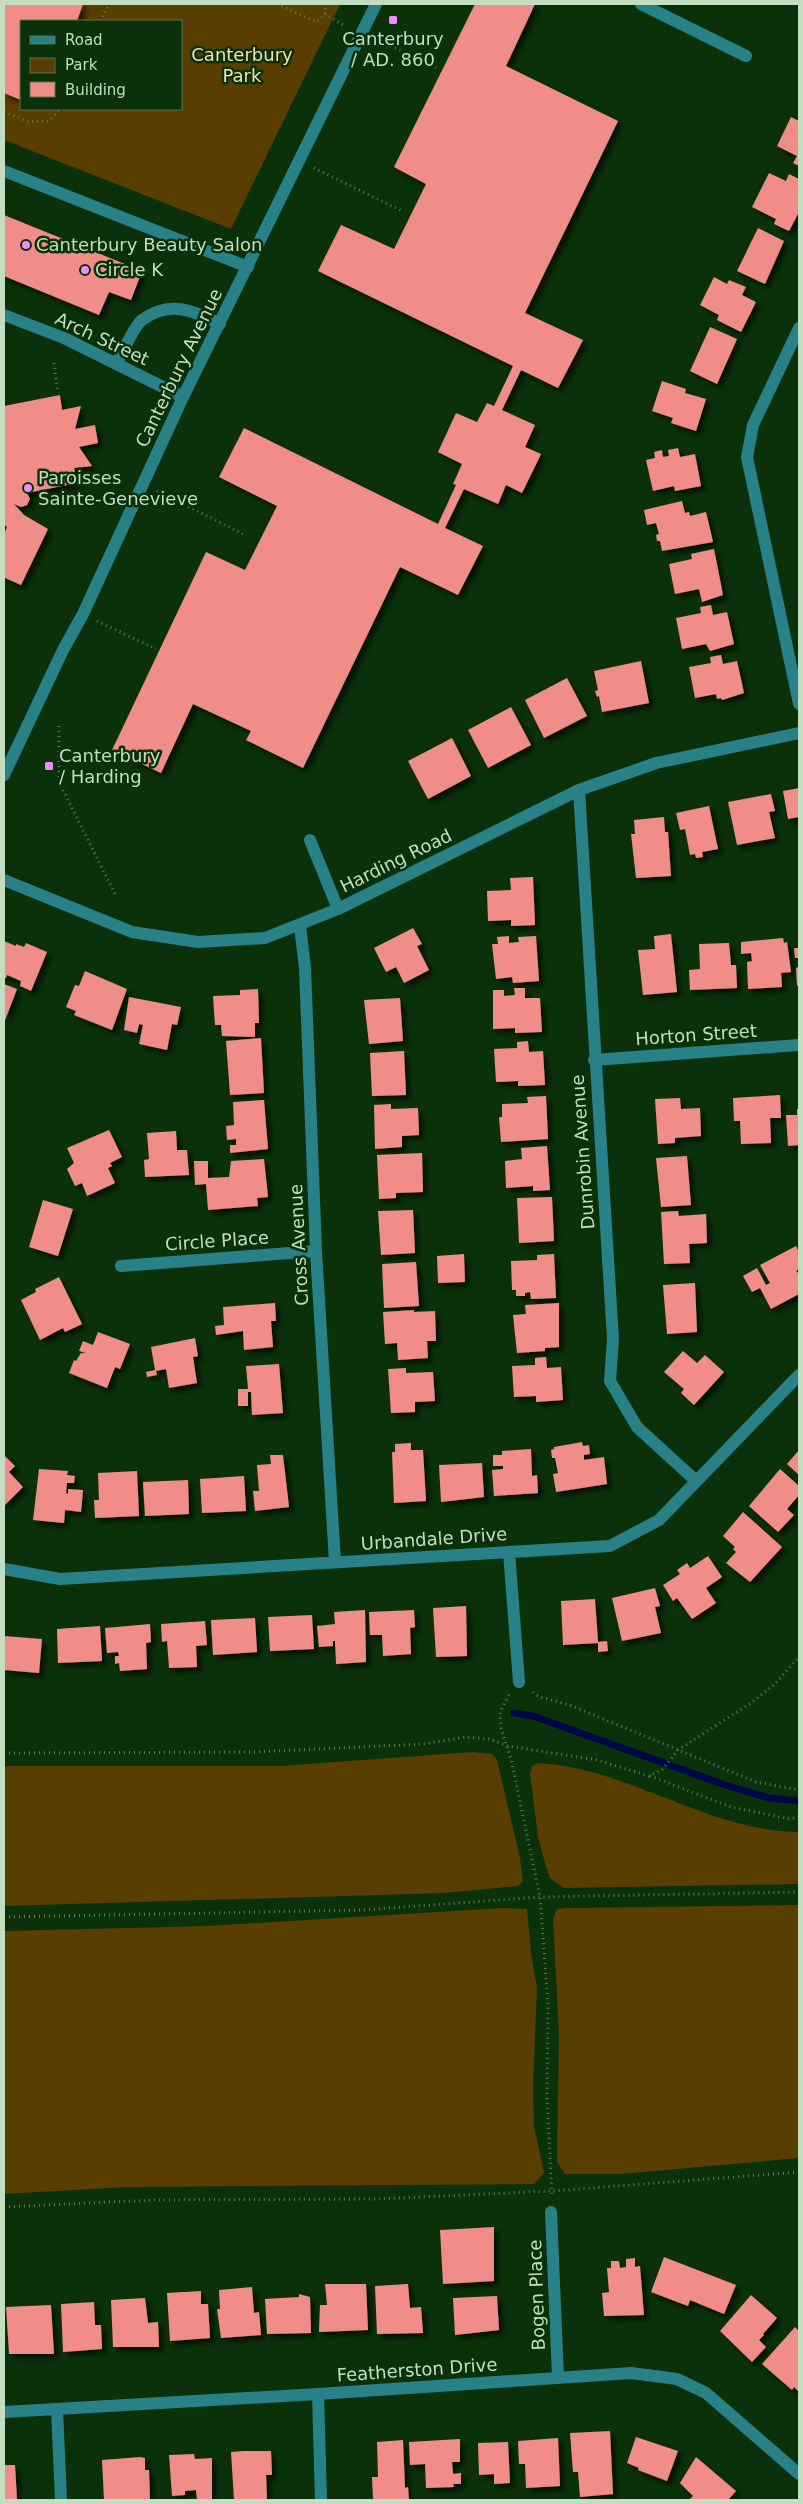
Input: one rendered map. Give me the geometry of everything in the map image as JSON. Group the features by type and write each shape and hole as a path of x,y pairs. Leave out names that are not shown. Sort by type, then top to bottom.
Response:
{"street":[{"name":"Canterbury Avenue","path":"4,775 63,650 83,614 184,397 376,4"},
{"path":"641,4 746,56"},
{"path":"4,171 248,267"},
{"path":"116,364 141,321 167,308 194,311 220,324"},
{"name":"Arch Street","path":"4,315 64,338 184,397"},
{"path":"799,328 753,425 746,456 799,704"},
{"name":"Harding Road","path":"4,880 141,934 198,942 265,938 338,910 579,790 656,763 799,733"},
{"name":"Dunrobin Avenue","path":"579,790 594,1060 613,1339 610,1381 637,1427 695,1480"},
{"path":"310,840 338,910"},
{"name":"Cross Avenue","path":"300,926 305,968 316,1251 335,1562"},
{"name":"Horton Street","path":"594,1060 799,1046"},
{"name":"Circle Place","path":"121,1266 316,1251"},
{"name":"Urbandale Drive","path":"4,1569 60,1579 610,1546 659,1520 695,1480 799,1375"},
{"path":"509,1552 519,1682"},
{"name":"Bogen Place","path":"551,2212 558,2377"},
{"name":"Featherston Drive","path":"4,2412 318,2394 631,2373 677,2379 706,2393 799,2474"},
{"path":"318,2394 321,2500"},
{"path":"57,2409 62,2500"}],"path":[{"path":"101,20 109,4"},
{"path":"277,4 317,22 325,14 326,4"},
{"path":"325,14 362,34 436,68"},
{"path":"4,112 29,122 49,121 59,110"},
{"path":"300,161 402,211"},
{"path":"54,363 58,392"},
{"path":"143,484 244,534"},
{"path":"83,614 156,649"},
{"path":"59,726 59,782 115,894"},
{"path":"649,1776 657,1773 678,1750 751,1703 775,1684 799,1657"},
{"path":"551,2212 552,2191 547,2096 548,2004 540,1897 508,1746 502,1728 500,1712 505,1699 519,1682 538,1696 572,1706 756,1782 799,1790"},
{"path":"4,1753 254,1752 423,1744 466,1737 489,1739 508,1746 597,1760 649,1776 731,1807 790,1819 799,1818"},
{"path":"4,1917 362,1910 540,1897 799,1892"},
{"path":"4,2207 154,2200 376,2200 552,2191 799,2172"}],"green space":[{"name":"Canterbury Park","path":"4,4 340,4 231,229 4,140"},
{"path":"472,1752 492,1754 497,1760 520,1858 523,1881 518,1886 445,1893 4,1906 4,1766 281,1766"},
{"path":"538,1763 572,1767 604,1776 732,1821 765,1829 799,1832 799,1884 564,1888 550,1878 538,1837 530,1773 532,1766"},
{"path":"799,1905 799,2158 620,2174 565,2174 557,2162 559,2035 553,1919 557,1909"},
{"path":"503,1908 527,1909 531,1953 537,1988 533,2086 534,2126 544,2173 534,2184 129,2187 4,2194 4,1931 207,1926"}],"building":[{"path":"4,4 83,4 77,20 20,20 20,100 4,93"},
{"path":"475,4 535,4 506,66 618,121 525,313 583,340 558,388 521,370 502,410 535,425 525,447 541,454 522,493 506,485 498,504 464,489 445,528 483,546 458,595 400,567 303,768 246,740 251,731 193,704 161,773 112,750 206,552 245,570 277,506 219,477 244,428 438,524 456,485 453,484 462,464 438,452 456,413 477,422 487,403 494,406 513,366 318,271 341,225 394,249 426,184 394,167"},
{"path":"791,117 799,121 799,166 793,163 797,156 777,146"},
{"path":"769,173 786,181 789,174 799,179 799,212 789,231 774,224 776,219 752,207"},
{"path":"4,215 142,271 131,300 109,292 99,315 4,276"},
{"path":"758,228 784,241 765,284 737,271"},
{"path":"714,277 727,284 729,280 746,287 742,295 756,302 741,332 717,320 719,315 700,305"},
{"path":"710,327 737,339 717,384 690,371"},
{"path":"662,381 686,389 685,393 706,399 696,431 671,423 673,418 652,411"},
{"name":"Paroisses Sainte-Genevieve","path":"60,395 62,410 81,406 75,429 95,425 98,443 79,447 92,466 74,468 77,483 27,493 30,499 27,505 21,507 14,504 24,515 48,529 21,585 5,578 4,581 4,534 7,527 4,525 4,406"},
{"path":"678,448 680,457 695,454 701,486 675,491 674,486 653,491 646,460 655,458 654,452 662,450 663,457 669,456 668,450"},
{"path":"682,501 685,513 689,512 690,516 706,512 713,542 662,551 660,541 657,541 656,535 659,534 656,523 647,525 644,510"},
{"path":"714,549 723,595 702,602 699,589 675,594 669,564 692,559 691,554"},
{"path":"711,605 713,615 727,612 734,644 710,651 706,644 682,649 676,618 701,613 700,607"},
{"path":"721,655 723,664 737,661 744,693 722,700 721,698 717,699 716,694 695,698 689,667 711,663 710,657"},
{"path":"641,661 649,703 602,712 599,696 597,697 595,691 598,690 594,671"},
{"path":"567,678 587,716 544,738 525,700"},
{"path":"511,707 531,745 488,768 468,730"},
{"path":"452,738 471,776 428,799 408,761"},
{"path":"799,788 799,817 788,819 783,791"},
{"path":"771,794 775,811 769,812 775,838 737,845 728,802"},
{"path":"709,806 718,849 702,852 703,857 696,858 695,854 690,855 685,829 680,830 676,813"},
{"path":"664,817 665,832 668,832 671,876 636,878 631,834 635,834 634,820"},
{"path":"533,877 535,925 511,926 511,920 488,921 487,891 511,890 510,878"},
{"path":"413,928 422,944 417,946 429,970 404,983 396,967 386,972 374,948"},
{"path":"671,934 677,992 643,995 638,950 655,949 654,936"},
{"path":"509,936 509,943 519,942 518,937 536,936 539,981 513,983 512,977 496,979 492,944 498,944 497,937"},
{"path":"783,938 784,943 787,942 791,972 781,973 782,987 748,989 747,962 752,961 751,953 741,954 741,942"},
{"path":"4,941 24,947 26,943 47,952 31,991 20,986 21,981 7,975 6,978 4,977"},
{"path":"729,943 731,965 736,965 737,988 690,990 689,970 700,969 699,944"},
{"path":"794,948 799,948 799,958 795,958"},
{"path":"799,967 799,985 797,986 796,968"},
{"path":"85,971 127,989 112,1030 74,1015 76,1011 66,1007 75,985 79,986"},
{"path":"4,984 17,989 4,1023"},
{"path":"514,988 525,988 525,998 540,998 542,1032 515,1033 515,1028 493,1029 493,990 504,990 504,996 515,995"},
{"path":"258,989 259,1023 255,1023 255,1037 222,1036 221,1025 215,1025 213,996 240,995 240,990"},
{"path":"129,997 181,1007 177,1025 172,1024 167,1050 139,1044 143,1025 139,1024 137,1033 124,1030"},
{"path":"400,998 403,1041 369,1044 364,1000"},
{"path":"261,1038 264,1093 230,1095 226,1041"},
{"path":"528,1041 529,1052 543,1051 545,1085 518,1086 518,1081 496,1082 494,1049 517,1048 517,1042"},
{"path":"404,1051 406,1095 372,1096 370,1053"},
{"path":"780,1095 781,1118 770,1118 771,1143 741,1144 740,1121 734,1121 733,1098"},
{"path":"546,1096 548,1139 501,1142 499,1117 502,1117 502,1104 528,1103 527,1097"},
{"path":"680,1098 681,1109 700,1108 701,1136 675,1138 675,1143 658,1144 655,1099"},
{"path":"264,1100 268,1149 230,1153 230,1145 236,1145 236,1139 227,1140 226,1126 234,1125 233,1102"},
{"path":"391,1104 391,1109 418,1108 419,1135 402,1136 402,1147 375,1149 374,1105"},
{"path":"797,1109 799,1109 799,1145 788,1146 786,1115 797,1115"},
{"path":"109,1130 122,1157 110,1163 112,1166 108,1168 115,1183 87,1196 82,1183 75,1186 67,1169 74,1163 67,1148"},
{"path":"176,1131 177,1150 187,1150 189,1175 145,1177 144,1160 149,1159 147,1133"},
{"path":"547,1146 550,1190 533,1191 533,1186 506,1188 505,1161 522,1159 521,1148"},
{"path":"422,1153 423,1192 396,1193 396,1198 379,1199 377,1155"},
{"path":"687,1156 691,1205 661,1207 656,1158"},
{"path":"264,1159 268,1197 257,1198 258,1206 208,1210 206,1184 195,1185 194,1161 208,1161 208,1178 229,1177 231,1161"},
{"path":"552,1197 554,1241 519,1243 517,1198"},
{"path":"43,1200 73,1209 58,1256 29,1247"},
{"path":"413,1210 415,1253 381,1255 378,1211"},
{"path":"678,1211 679,1216 706,1214 707,1243 689,1244 690,1263 664,1264 661,1212"},
{"path":"796,1246 799,1252 799,1269 796,1271 799,1274 799,1294 771,1309 760,1288 752,1292 743,1276 757,1268 766,1285 770,1283 760,1265"},
{"path":"464,1254 465,1282 438,1283 437,1256"},
{"path":"554,1254 556,1298 531,1299 530,1292 525,1293 525,1296 516,1296 516,1290 512,1290 511,1261 537,1260 537,1255"},
{"path":"416,1262 419,1306 384,1308 382,1264"},
{"path":"59,1277 82,1324 65,1332 63,1328 40,1340 21,1300 36,1292 35,1289"},
{"path":"695,1283 697,1332 667,1334 663,1285"},
{"path":"275,1303 276,1321 271,1321 273,1347 244,1350 243,1331 216,1335 215,1326 224,1325 223,1307"},
{"path":"559,1303 559,1347 545,1348 545,1351 517,1353 513,1315 526,1314 525,1305"},
{"path":"414,1310 414,1312 435,1311 436,1341 427,1341 428,1358 398,1360 397,1343 385,1344 383,1312"},
{"path":"98,1332 130,1344 120,1369 115,1367 107,1388 69,1373 74,1360 76,1361 81,1353 86,1353 79,1351 83,1341 93,1345"},
{"path":"195,1338 198,1356 193,1357 197,1383 169,1388 166,1369 156,1371 157,1375 147,1377 146,1372 155,1370 151,1347"},
{"path":"683,1351 697,1363 705,1355 724,1372 694,1405 681,1393 684,1389 664,1372"},
{"path":"546,1357 547,1368 561,1367 563,1400 536,1402 536,1396 514,1397 512,1366 535,1365 535,1358"},
{"path":"279,1364 283,1413 252,1415 251,1392 248,1392 248,1406 238,1406 238,1389 248,1389 246,1366"},
{"path":"406,1368 406,1373 433,1372 435,1401 415,1402 415,1412 391,1413 388,1369"},
{"path":"582,1442 583,1446 589,1445 590,1454 584,1455 584,1460 604,1457 607,1484 556,1492 553,1474 558,1473 551,1450 554,1447"},
{"path":"411,1443 411,1450 423,1450 426,1501 394,1503 392,1452 395,1452 395,1444"},
{"path":"531,1449 532,1476 537,1475 538,1493 494,1496 492,1470 503,1469 503,1466 493,1466 493,1455 502,1455 502,1451"},
{"path":"799,1450 799,1475 787,1464"},
{"path":"4,1455 15,1466 9,1472 23,1487 4,1506"},
{"path":"270,1455 283,1455 289,1507 255,1511 253,1491 259,1491 257,1465 271,1464"},
{"path":"482,1463 484,1497 441,1502 439,1465"},
{"path":"39,1469 68,1471 67,1475 75,1476 74,1483 67,1483 66,1493 68,1494 68,1489 83,1490 81,1512 65,1510 64,1523 33,1520"},
{"path":"780,1469 799,1486 799,1495 787,1509 794,1515 778,1532 749,1506"},
{"path":"137,1471 139,1516 95,1518 94,1500 99,1500 98,1473"},
{"path":"244,1476 246,1511 202,1513 200,1479"},
{"path":"188,1480 189,1514 145,1516 143,1482"},
{"path":"743,1512 782,1547 750,1582 726,1563 736,1552 733,1549 735,1547 723,1536"},
{"path":"708,1556 722,1577 706,1588 716,1603 692,1619 677,1598 673,1601 663,1585 680,1574 677,1570 687,1563 690,1568"},
{"path":"655,1588 660,1606 655,1607 661,1633 622,1641 612,1598"},
{"path":"595,1599 598,1642 607,1641 608,1651 598,1652 598,1643 563,1645 561,1601"},
{"path":"466,1606 467,1656 436,1657 433,1608"},
{"path":"365,1610 366,1662 336,1664 335,1641 333,1641 333,1646 319,1647 317,1626 335,1624 334,1612"},
{"path":"414,1610 415,1627 410,1628 411,1654 383,1656 382,1635 370,1635 369,1612"},
{"path":"312,1615 314,1649 270,1651 268,1617"},
{"path":"255,1618 257,1652 213,1655 211,1620"},
{"path":"205,1621 207,1645 196,1646 197,1667 169,1668 167,1641 162,1642 161,1624"},
{"path":"150,1624 151,1642 146,1643 147,1669 120,1671 119,1663 115,1664 115,1656 119,1656 118,1652 107,1653 105,1628"},
{"path":"100,1626 102,1661 58,1663 57,1629"},
{"path":"4,1636 42,1639 39,1673 4,1670"},
{"path":"494,2227 494,2281 443,2284 440,2230"},
{"path":"664,2257 736,2285 724,2314 690,2300 688,2306 651,2292"},
{"path":"635,2258 635,2267 640,2266 644,2315 604,2316 602,2293 609,2292 607,2268 611,2268 611,2261 619,2261 620,2268 626,2267 626,2259"},
{"path":"325,2284 366,2284 368,2330 319,2332 320,2305 327,2305"},
{"path":"408,2284 410,2308 421,2307 423,2333 377,2334 375,2286"},
{"path":"252,2287 254,2313 259,2312 261,2335 221,2338 217,2309 220,2309 219,2290"},
{"path":"201,2291 201,2304 208,2304 210,2338 170,2341 167,2293"},
{"path":"299,2294 310,2297 311,2333 267,2334 265,2299 299,2297"},
{"path":"751,2295 777,2318 759,2340 766,2347 752,2362 720,2331"},
{"path":"497,2296 499,2330 455,2335 453,2298"},
{"path":"145,2298 148,2323 158,2322 159,2347 113,2347 111,2300"},
{"path":"94,2302 95,2325 101,2325 102,2349 63,2352 61,2304"},
{"path":"51,2305 54,2354 9,2354 6,2307"},
{"path":"795,2327 799,2331 799,2392 794,2387 792,2390 762,2364"},
{"path":"610,2431 613,2494 580,2497 578,2472 573,2472 570,2433"},
{"path":"636,2437 678,2451 667,2481 638,2470 639,2468 627,2463"},
{"path":"558,2438 560,2486 526,2488 525,2464 519,2464 518,2441"},
{"path":"460,2439 460,2462 452,2462 453,2474 461,2473 461,2484 453,2484 454,2487 426,2488 425,2464 410,2465 409,2442"},
{"path":"403,2440 405,2488 408,2487 409,2500 373,2500 372,2477 378,2477 377,2442"},
{"path":"508,2442 510,2483 494,2484 494,2474 479,2475 478,2443"},
{"path":"271,2451 272,2475 266,2475 267,2499 234,2500 231,2452"},
{"path":"194,2454 195,2459 212,2458 212,2500 197,2500 196,2490 185,2491 185,2495 172,2496 169,2455"},
{"path":"696,2457 736,2491 728,2500 689,2500 693,2496 680,2483"},
{"path":"145,2458 145,2470 149,2470 150,2500 104,2500 102,2460"},
{"path":"4,2465 15,2465 17,2500 4,2500"}],"waterway":[{"path":"514,1713 533,1716 728,1786 769,1798 799,1801"}],"place":[{"name":"Canterbury / AD. 860","path":"393,20"},
{"name":"Canterbury Beauty Salon","path":"26,245"},
{"name":"Circle K","path":"85,270"},
{"name":"Paroisses Sainte-Genevieve","path":"28,488"},
{"name":"Canterbury / Harding","path":"49,766"}]}
